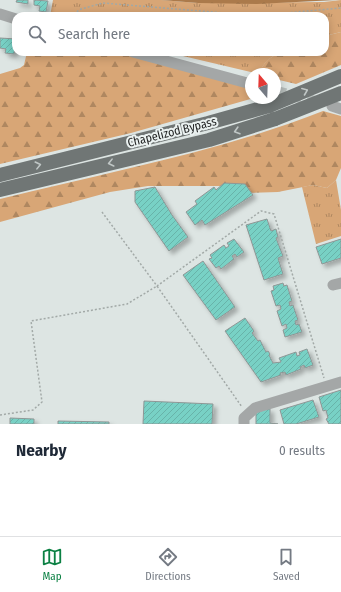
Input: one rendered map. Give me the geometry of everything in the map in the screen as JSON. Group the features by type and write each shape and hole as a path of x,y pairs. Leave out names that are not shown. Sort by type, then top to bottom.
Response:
{"main road":[{"name":"Chapelizod Bypass","path":"0,175 200,125 269,106 341,76"},
{"name":"Chapelizod Bypass","path":"0,190 209,140 275,119 341,93"}],"street":[{"path":"0,14 12,18"},
{"path":"148,56 245,82"},
{"path":"244,424 244,418 255,408 341,382"}],"path":[{"path":"76,12 81,9 103,3 213,12"},
{"path":"296,12 341,8"},
{"path":"0,415 33,410 42,402 31,321 127,304 156,286 261,211 274,214 324,378"},
{"path":"102,212 245,412"}],"green space":[{"path":"53,0 161,0 198,3 324,2 341,0 341,32 329,35 329,12 51,12"},
{"path":"341,32 341,65 296,84 281,80 281,68 262,68 270,58 274,56 329,56 329,35"},
{"path":"26,56 133,56 245,86 245,101 131,133 0,164 0,74 20,68 24,65"},
{"path":"183,56 273,56 263,67 245,68 245,71"},
{"path":"323,111 341,116 341,168 336,180 327,188 313,185 278,192 244,193 228,186 148,186 110,192 0,222 0,199 204,150"},
{"path":"336,180 341,210 341,236 316,244 302,187 313,185 327,188"}],"water":[{"path":"161,0 336,0 257,4 198,3"}],"building":[{"path":"17,0 28,0 28,4 16,2"},
{"path":"34,0 48,1 46,12 39,11 40,6 34,5"},
{"path":"0,38 12,39 12,54 5,53 6,49 0,48"},
{"path":"224,183 245,184 253,195 205,225 202,220 195,225 186,212 197,204 195,201 214,187 216,190"},
{"path":"155,187 172,215 188,237 169,251 135,202 135,191"},
{"path":"267,219 271,231 276,229 278,237 276,238 283,256 278,258 283,274 264,280 246,225"},
{"path":"234,239 244,252 237,257 235,254 232,256 234,259 221,269 219,266 216,268 209,259 212,258 210,255 224,245 226,248 229,246 227,243"},
{"path":"341,239 341,258 322,264 316,247"},
{"path":"203,261 235,307 216,320 183,275"},
{"path":"283,283 284,286 287,285 292,301 289,302 290,306 293,305 298,320 295,321 296,325 299,324 302,332 285,337 283,330 287,328 286,324 282,326 277,311 281,309 280,305 276,306 271,291 274,290 273,286"},
{"path":"245,318 254,331 252,333 258,341 260,340 266,352 268,351 270,354 269,355 273,363 281,362 279,358 296,352 297,356 300,355 299,352 307,349 313,365 305,368 304,365 300,367 301,369 286,375 285,372 280,373 281,375 261,382 225,331"},
{"path":"341,390 341,424 329,424 326,419 328,418 326,410 323,411 319,397"},
{"path":"313,400 319,417 296,424 284,424 280,410"},
{"path":"144,401 213,404 212,424 143,424"},
{"path":"256,409 270,409 270,423 278,424 256,424"},
{"path":"10,418 34,419 34,424 10,424"},
{"path":"58,421 109,422 109,424 58,424"}],"tunnel":[{"path":"281,93 321,103"}]}
